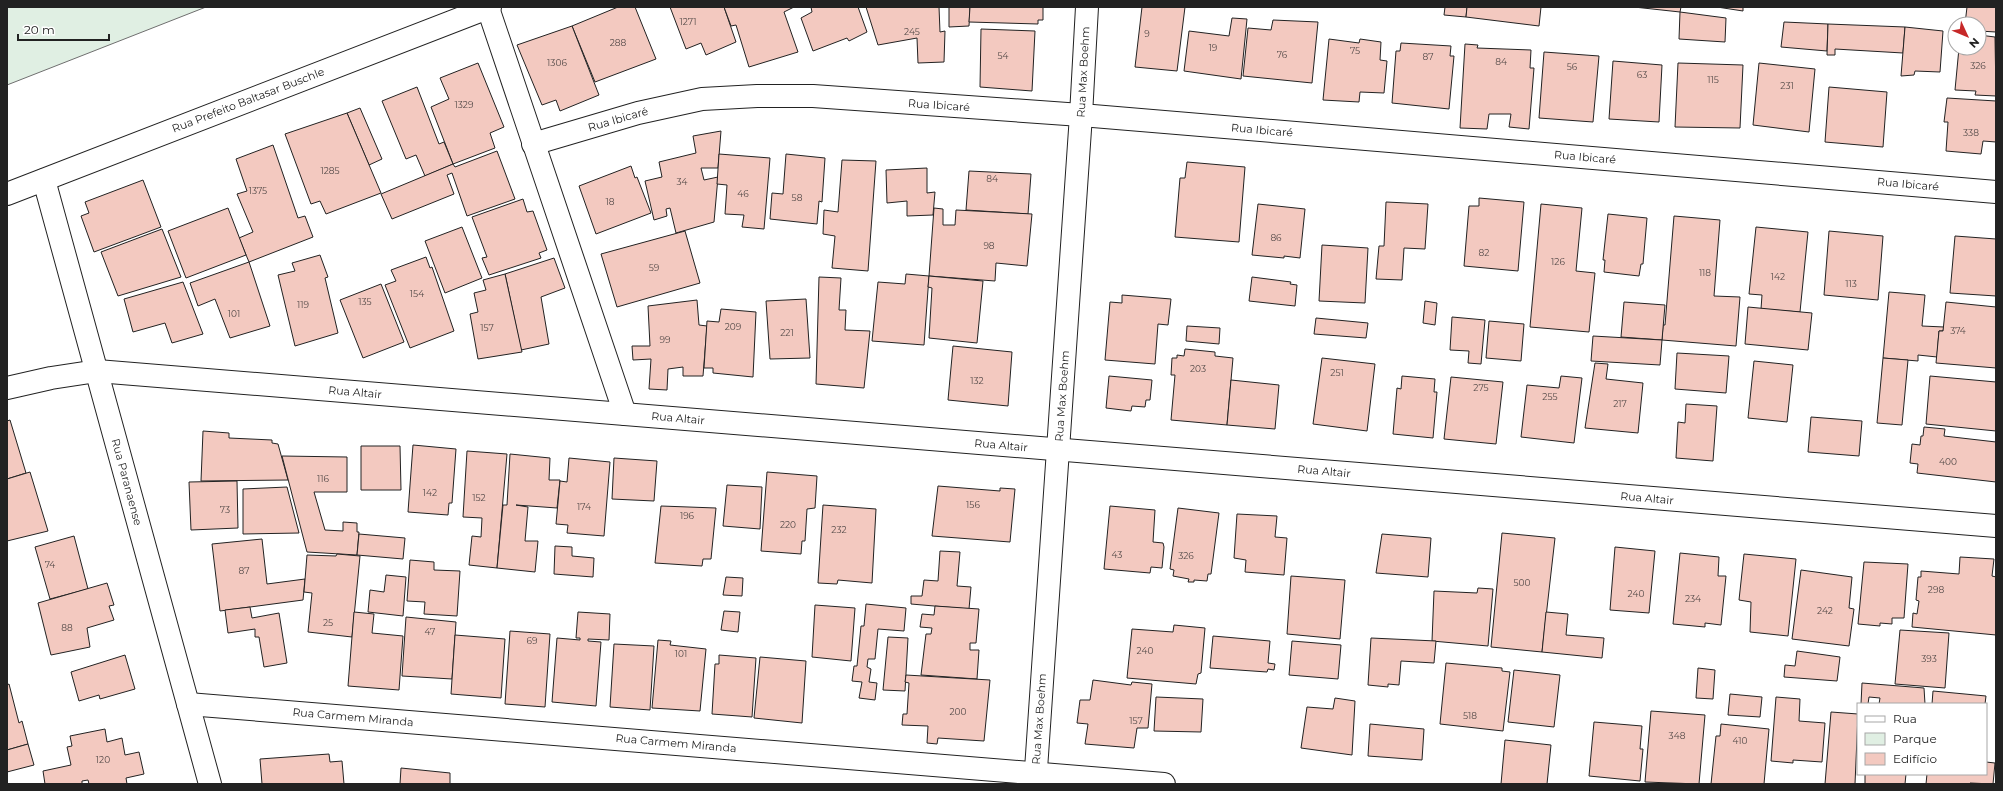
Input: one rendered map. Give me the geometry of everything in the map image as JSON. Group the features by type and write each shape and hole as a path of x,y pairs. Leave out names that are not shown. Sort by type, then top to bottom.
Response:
{"street":[{"path":"489,7 533,144 625,414"},
{"name":"Rua Prefeito Baltasar Buschle","path":"7,194 489,7"},
{"name":"Rua Max Boehm","path":"1035,778 1081,115 1087,7"},
{"name":"Rua Ibicaré","path":"533,144 638,113 695,101 757,96 813,96 1081,115 1996,192"},
{"name":"Rua Paranaense","path":"44,180 210,784"},
{"name":"Rua Altair","path":"7,388 51,378 97,371 1996,526"},
{"name":"Rua Carmem Miranda","path":"188,704 1035,778 1164,784"}],"green space":[{"path":"7,7 206,7 7,85"}],"building":[{"path":"618,7 635,7 656,59 595,82 572,26"},
{"path":"670,7 724,7 736,42 706,55 701,43 686,49"},
{"path":"724,7 794,7 784,12 798,52 749,67 736,25 731,26"},
{"path":"811,7 858,7 867,32 849,41 847,38 813,51 801,18 812,12"},
{"path":"866,7 939,7 940,32 945,31 944,62 918,63 917,38 878,45"},
{"path":"949,7 970,7 969,26 949,27"},
{"path":"970,7 1043,7 1043,20 1038,20 1038,24 969,22"},
{"path":"1142,7 1185,7 1177,71 1135,67"},
{"path":"1445,7 1467,7 1466,17 1444,15"},
{"path":"1467,7 1541,7 1539,26 1466,17"},
{"path":"1634,7 1681,7 1680,12"},
{"path":"1717,7 1743,7 1743,11"},
{"path":"1967,7 1996,7 1996,32 1987,31 1987,16 1966,16"},
{"path":"1680,12 1726,18 1725,42 1679,39"},
{"path":"1232,18 1247,19 1241,79 1184,71 1189,31 1229,36"},
{"path":"1273,20 1318,22 1312,83 1243,76 1248,28 1271,30"},
{"path":"1784,22 1828,24 1827,51 1781,47"},
{"path":"1828,24 1905,27 1903,53 1835,49 1835,55 1827,55"},
{"path":"572,26 599,95 560,111 556,100 542,105 517,45"},
{"path":"1905,27 1943,31 1940,72 1915,71 1914,75 1901,76"},
{"path":"981,29 1035,31 1032,91 980,87"},
{"path":"1987,36 1995,37 1996,96 1975,95 1976,91 1955,90 1958,56 1987,56"},
{"path":"1329,39 1359,43 1360,39 1381,42 1380,60 1387,61 1384,93 1360,92 1359,102 1323,100"},
{"path":"1401,43 1451,46 1450,56 1454,56 1449,109 1392,103 1396,51 1400,51"},
{"path":"1465,44 1478,45 1477,48 1531,50 1530,68 1534,68 1529,129 1509,127 1511,114 1489,114 1487,129 1460,128"},
{"path":"1544,52 1599,56 1593,122 1539,118"},
{"path":"1613,61 1662,65 1659,122 1609,119"},
{"path":"478,63 504,127 490,133 495,148 453,164 431,107 449,99 440,78"},
{"path":"1678,63 1743,65 1740,128 1675,127"},
{"path":"1759,63 1815,69 1809,132 1753,125"},
{"path":"417,87 439,144 444,142 453,164 425,176 416,155 406,159 382,101"},
{"path":"1829,87 1887,92 1883,147 1825,142"},
{"path":"1947,98 1996,101 1996,142 1983,141 1981,154 1946,151 1948,122 1944,122"},
{"path":"360,108 382,159 369,165 347,113"},
{"path":"347,113 381,193 326,214 320,201 311,204 285,134"},
{"path":"721,131 718,168 701,168 704,180 718,177 714,222 676,233 670,208 666,209 667,216 654,220 645,181 662,177 659,162 696,153 693,136"},
{"path":"273,145 298,218 305,216 313,237 249,262 239,238 253,232 237,194 247,191 236,159"},
{"path":"497,151 515,199 467,216 452,173 447,175 454,194 392,219 381,194 453,164 455,167"},
{"path":"719,154 770,158 764,229 742,227 744,215 725,214 727,185 717,184"},
{"path":"786,154 825,158 822,202 819,201 817,224 770,219 772,193 783,194"},
{"path":"842,160 876,161 868,271 832,268 835,236 823,234 824,210 838,212"},
{"path":"1187,162 1245,167 1239,242 1175,237 1180,178 1185,178"},
{"path":"631,166 635,178 637,177 651,213 596,234 579,186"},
{"path":"927,168 927,193 935,192 933,215 907,216 907,201 887,203 886,170"},
{"path":"969,171 1031,174 1028,214 966,210"},
{"path":"143,180 161,227 94,252 81,216 89,213 85,202"},
{"path":"1479,198 1524,202 1518,271 1464,266 1469,206 1479,206"},
{"path":"523,199 527,212 533,211 547,250 539,253 541,258 489,275 482,258 487,257 472,217"},
{"path":"1386,202 1428,204 1425,249 1404,248 1402,280 1376,279 1379,246 1384,246"},
{"path":"1258,204 1305,209 1300,258 1252,255"},
{"path":"1541,204 1582,208 1576,271 1595,273 1589,332 1530,327"},
{"path":"228,208 246,255 186,278 168,231"},
{"path":"934,208 943,209 943,225 955,225 956,210 1032,214 1027,266 996,263 995,281 929,276"},
{"path":"1608,214 1647,218 1643,264 1641,264 1639,276 1604,272 1605,260 1603,260"},
{"path":"1674,216 1720,220 1714,296 1740,297 1736,346 1662,340 1663,325 1665,325"},
{"path":"462,227 482,278 445,293 425,241"},
{"path":"1756,227 1808,232 1800,312 1761,309 1762,295 1749,294"},
{"path":"162,229 181,277 118,296 101,252"},
{"path":"685,231 700,283 617,307 601,254"},
{"path":"1829,231 1883,236 1878,300 1824,295"},
{"path":"1955,236 1996,239 1996,296 1950,293"},
{"path":"1322,245 1368,248 1365,303 1319,301"},
{"path":"320,255 328,277 325,278 338,333 295,346 278,275 295,271 292,263"},
{"path":"426,257 430,268 432,267 454,331 410,348 385,285 396,281 391,270"},
{"path":"554,258 565,288 541,297 549,344 521,350 505,274"},
{"path":"249,262 270,326 230,338 215,299 198,306 190,283"},
{"path":"505,274 522,352 478,359 470,314 478,312 474,293 486,290 483,280"},
{"path":"906,274 929,276 924,345 872,341 878,282 905,284"},
{"path":"929,276 983,281 977,343 929,338 932,288 928,287"},
{"path":"819,277 841,278 839,310 846,310 845,330 870,331 864,388 816,384"},
{"path":"1252,277 1291,282 1290,284 1297,285 1295,306 1249,301"},
{"path":"183,282 203,334 172,343 165,323 133,332 124,299"},
{"path":"381,284 404,342 363,358 340,300"},
{"path":"1889,292 1925,295 1922,326 1944,327 1943,331 1939,331 1937,357 1918,355 1918,361 1883,358"},
{"path":"1122,295 1171,299 1168,325 1158,324 1155,364 1105,360 1110,302 1122,303"},
{"path":"806,299 810,358 770,359 766,301"},
{"path":"697,300 699,325 707,326 703,376 683,376 683,367 668,369 667,390 649,389 651,359 633,360 632,346 650,346 648,306"},
{"path":"1425,301 1437,303 1435,325 1423,323"},
{"path":"1624,302 1665,305 1662,340 1621,337"},
{"path":"1946,302 1996,307 1996,368 1936,363 1939,331 1943,331"},
{"path":"1748,307 1812,313 1808,350 1745,344"},
{"path":"721,309 756,312 753,377 713,373 713,368 704,368 707,321 719,322"},
{"path":"1452,317 1485,320 1481,364 1468,363 1469,351 1450,350"},
{"path":"1316,318 1368,323 1366,338 1314,334"},
{"path":"1489,321 1524,324 1521,361 1486,358"},
{"path":"1187,326 1220,328 1219,344 1186,341"},
{"path":"1593,336 1662,340 1660,365 1591,361"},
{"path":"953,346 1012,352 1008,406 948,400"},
{"path":"1185,349 1215,352 1215,356 1233,358 1227,425 1171,420 1175,375 1171,375 1172,358 1177,358 1177,355 1184,356"},
{"path":"1677,353 1729,356 1726,393 1675,389"},
{"path":"1322,358 1375,364 1367,431 1313,424"},
{"path":"1883,358 1908,360 1902,425 1877,423"},
{"path":"1754,361 1793,365 1787,422 1748,418"},
{"path":"1595,363 1608,364 1606,379 1643,383 1638,433 1585,428"},
{"path":"1109,376 1152,380 1150,400 1146,400 1145,407 1132,406 1131,411 1106,408"},
{"path":"1402,376 1435,379 1434,392 1437,392 1433,438 1393,434 1397,388 1401,389"},
{"path":"1561,376 1582,378 1574,443 1521,437 1527,385 1559,388"},
{"path":"1930,376 1996,382 1996,431 1926,424"},
{"path":"1451,377 1503,382 1496,444 1444,439"},
{"path":"1231,380 1279,385 1275,429 1227,425"},
{"path":"1686,404 1717,406 1713,461 1676,458 1678,422 1685,423"},
{"path":"1811,417 1862,421 1859,456 1808,452"},
{"path":"10,420 26,473 7,479 7,421"},
{"path":"1924,427 1945,429 1944,436 1996,442 1996,482 1917,473 1918,464 1910,463 1912,444 1920,445"},
{"path":"203,431 229,433 229,438 272,440 272,443 278,444 288,480 201,481"},
{"path":"413,445 456,449 452,503 449,503 448,515 408,512"},
{"path":"361,446 400,446 401,490 361,490"},
{"path":"467,451 507,454 497,568 469,565 472,536 481,537 482,518 463,517"},
{"path":"510,454 550,458 549,480 560,480 557,508 516,505 528,507 525,541 538,541 535,572 497,568 503,505 507,505"},
{"path":"282,456 347,457 347,492 314,492 325,530 343,531 343,522 357,523 357,532 359,532 357,555 307,552"},
{"path":"569,458 610,462 604,536 567,533 568,525 556,524 560,481 567,482"},
{"path":"614,458 657,461 654,501 612,499"},
{"path":"30,472 48,531 7,541 7,479"},
{"path":"767,472 817,476 815,508 807,509 805,541 802,541 801,554 761,551"},
{"path":"237,481 238,528 191,530 189,482"},
{"path":"727,485 762,487 760,529 723,526"},
{"path":"938,486 1000,491 1000,488 1015,489 1010,542 932,536"},
{"path":"287,487 299,533 243,534 243,489"},
{"path":"823,505 876,509 872,583 838,580 837,584 818,583"},
{"path":"661,506 716,508 711,559 703,559 702,566 655,563"},
{"path":"1110,506 1155,510 1153,542 1163,543 1162,568 1151,567 1150,573 1104,569"},
{"path":"1178,508 1219,513 1211,574 1208,574 1207,581 1194,580 1194,582 1188,582 1189,579 1173,576 1174,570 1170,569"},
{"path":"1237,514 1277,516 1275,537 1287,538 1284,575 1245,572 1246,560 1234,558"},
{"path":"1502,533 1555,538 1542,652 1491,647"},
{"path":"359,534 405,538 403,559 357,555"},
{"path":"1382,534 1431,538 1428,577 1376,573"},
{"path":"74,536 88,589 50,599 35,547"},
{"path":"262,539 267,584 305,579 303,600 220,611 212,544"},
{"path":"555,546 572,547 572,556 594,558 593,577 554,574"},
{"path":"1615,547 1655,551 1649,613 1610,610"},
{"path":"940,551 960,552 957,586 971,587 969,609 911,604 911,596 922,596 924,580 938,581"},
{"path":"1680,553 1719,557 1718,576 1726,576 1721,625 1705,623 1705,627 1673,624"},
{"path":"337,554 360,556 352,637 308,632 312,593 304,592 307,555 336,556"},
{"path":"1744,554 1796,559 1788,636 1750,632 1751,602 1739,600"},
{"path":"1960,557 1994,559 1992,576 1996,577 1996,635 1912,627 1913,613 1917,614 1919,601 1916,600 1918,577 1921,577 1921,571 1959,574"},
{"path":"410,560 434,562 434,570 460,571 457,616 424,614 425,602 407,601"},
{"path":"1864,562 1908,564 1904,618 1892,618 1892,624 1880,623 1880,626 1858,624"},
{"path":"1801,570 1852,577 1849,608 1854,609 1849,646 1792,639"},
{"path":"386,575 406,577 403,616 368,612 370,590 384,592"},
{"path":"1291,576 1345,580 1340,639 1287,634"},
{"path":"726,577 743,578 742,596 723,595"},
{"path":"107,583 114,605 109,606 114,620 87,628 90,647 51,655 38,603"},
{"path":"1478,588 1493,589 1488,646 1432,641 1434,591 1477,593"},
{"path":"866,604 906,608 904,631 878,629 875,659 868,659 867,667 871,669 869,682 877,683 875,700 859,698 862,682 852,681 854,666 857,666 861,626 864,626"},
{"path":"815,605 855,608 851,661 812,657"},
{"path":"935,606 979,609 976,643 970,643 970,650 979,650 977,679 921,675 926,634 931,634 932,628 920,627 922,614 934,615"},
{"path":"250,607 252,618 279,613 287,663 264,667 259,637 255,637 255,629 228,633 225,610"},
{"path":"724,611 740,612 738,632 721,630"},
{"path":"354,612 374,614 372,633 403,636 399,690 348,686"},
{"path":"578,612 610,614 609,640 588,639 588,641 601,642 596,706 552,702 557,638 580,640 580,638 576,638"},
{"path":"1546,612 1568,614 1566,635 1604,638 1602,658 1542,652"},
{"path":"406,617 456,622 452,679 402,676"},
{"path":"1174,625 1205,628 1201,673 1198,674 1196,684 1127,678 1132,629 1173,632"},
{"path":"1900,630 1949,633 1945,688 1895,684"},
{"path":"510,631 550,634 545,707 505,704"},
{"path":"455,635 505,639 501,698 451,694"},
{"path":"1213,636 1270,641 1268,663 1275,664 1274,670 1268,669 1267,672 1210,668"},
{"path":"888,637 908,638 905,691 883,690"},
{"path":"1371,638 1436,641 1434,663 1401,661 1399,685 1388,684 1388,687 1368,685"},
{"path":"658,640 671,641 670,645 706,649 700,711 652,708"},
{"path":"1292,641 1341,645 1338,679 1289,675"},
{"path":"614,644 654,646 650,710 610,707"},
{"path":"1797,651 1840,657 1837,681 1784,677 1785,665 1795,666"},
{"path":"125,655 135,689 100,699 99,695 79,701 71,672"},
{"path":"719,655 756,658 752,717 712,714 715,664 719,664"},
{"path":"760,657 806,661 802,723 754,718"},
{"path":"1446,663 1502,668 1502,671 1510,672 1503,731 1440,724"},
{"path":"1698,668 1715,670 1713,699 1696,698"},
{"path":"1514,670 1560,675 1554,727 1508,722"},
{"path":"906,675 990,680 984,741 938,738 937,744 927,743 928,726 902,725 903,714 907,714 909,683 905,682"},
{"path":"1093,680 1131,685 1132,682 1152,684 1148,728 1137,728 1134,748 1085,744 1088,724 1077,723 1080,700 1090,700"},
{"path":"1862,683 1924,688 1925,703 1879,703 1880,698 1869,697 1868,703 1861,703"},
{"path":"9,684 19,723 22,721 28,744 7,750 7,685"},
{"path":"1933,691 1986,696 1985,703 1932,703"},
{"path":"1730,694 1762,697 1760,717 1728,715"},
{"path":"1156,697 1203,699 1201,732 1154,731"},
{"path":"1776,697 1800,699 1799,721 1825,723 1822,762 1793,760 1793,763 1771,761"},
{"path":"1335,698 1355,701 1352,755 1301,748 1307,707 1333,709"},
{"path":"1651,711 1705,715 1699,784 1645,782"},
{"path":"1831,712 1857,714 1855,784 1825,784"},
{"path":"1594,722 1642,726 1640,749 1643,749 1640,781 1589,776"},
{"path":"1370,724 1424,729 1422,760 1368,756"},
{"path":"1721,724 1769,729 1764,784 1711,784 1716,736 1720,736"},
{"path":"105,729 107,742 122,738 125,755 139,752 144,774 126,778 127,784 89,784 88,780 82,781 82,784 45,784 43,771 71,765 67,747 72,746 70,736"},
{"path":"1505,740 1551,745 1547,784 1501,784"},
{"path":"28,744 34,765 7,772 7,750"},
{"path":"329,754 330,762 342,761 344,784 262,784 260,759"},
{"path":"1987,762 1995,763 1993,784 1926,784 1927,775 1987,775"},
{"path":"401,768 450,773 450,784 400,784"},
{"path":"1865,775 1906,775 1905,784 1865,784"}]}
